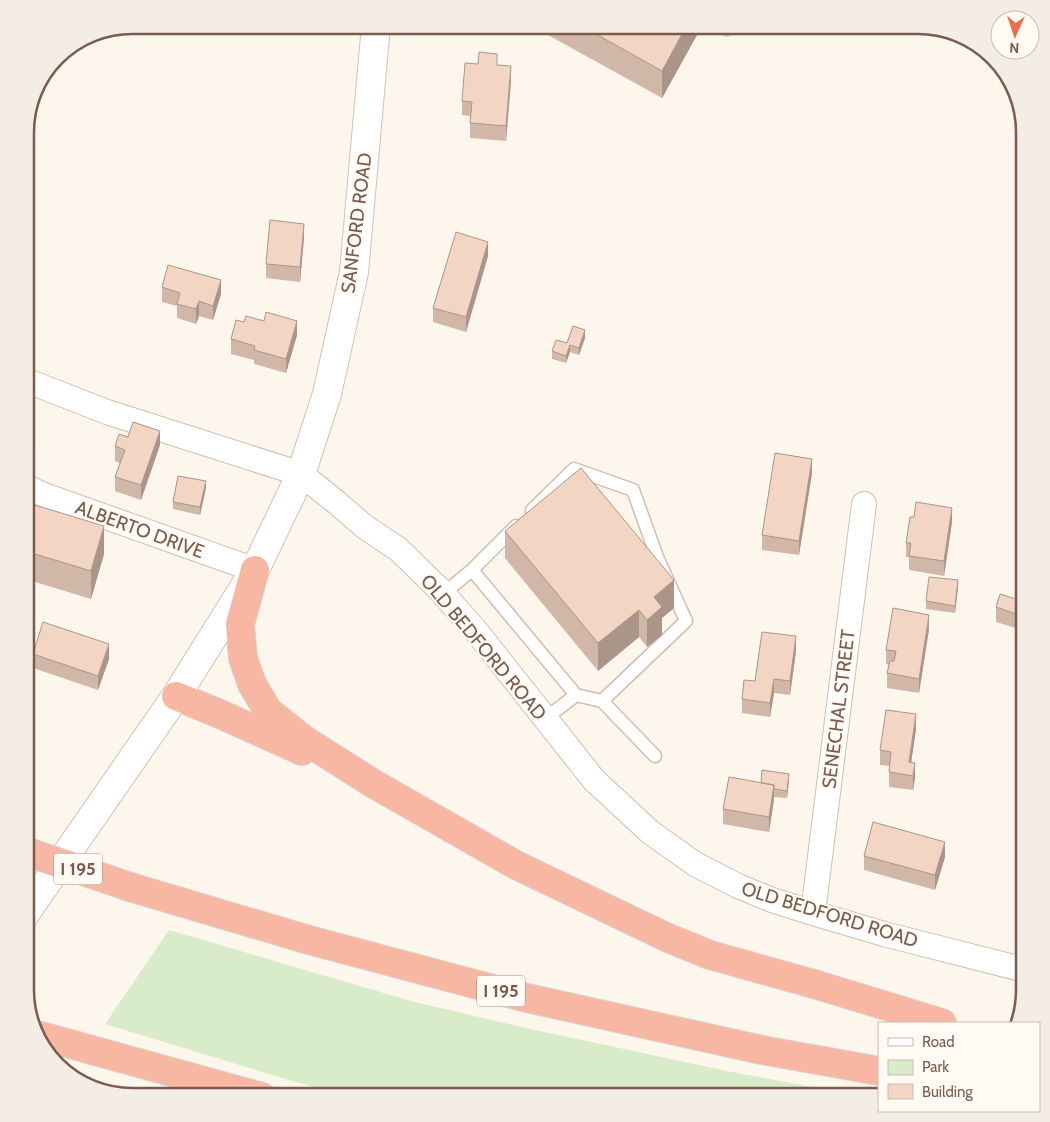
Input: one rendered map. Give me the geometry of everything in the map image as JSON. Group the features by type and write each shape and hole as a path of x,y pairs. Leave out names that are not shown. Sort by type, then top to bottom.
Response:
{"highway":[{"path":"255,570 240,624 243,658 252,684 268,712 302,740 374,784 516,865 666,937 710,955 939,1022"},
{"path":"176,696 374,784"},
{"name":"I 195","path":"34,854 130,887 309,940 527,998 762,1050 878,1071"},
{"path":"46,1037 229,1088"}],"street":[{"name":"SANFORD ROAD","path":"302,474 327,394 354,272 375,34"},
{"path":"34,384 107,412 302,474 255,570 176,696 34,901"},
{"name":"OLD BEDFORD ROAD","path":"302,474 365,527 398,549 443,594 476,631 594,780 650,832 696,864 738,886 772,900 884,934 1016,968"},
{"name":"ALBERTO DRIVE","path":"34,490 255,570"},
{"name":"SENECHAL STREET","path":"813,913 864,504"}],"lane":[{"path":"443,594 472,570 574,469 632,490 657,557 686,622 602,701"},
{"path":"472,570 576,695 602,701 655,756"},
{"path":"545,719 576,695"}],"green space":[{"path":"169,930 411,1001 530,1029 732,1072 818,1088 318,1088 105,1024"}],"building":[{"path":"596,34 682,34 662,71"},
{"path":"479,52 497,54 497,65 511,66 506,126 470,123 472,102 462,101 465,63 478,64"},
{"path":"270,220 304,224 300,267 266,264"},
{"path":"456,232 488,242 466,317 433,308"},
{"path":"168,265 221,280 213,306 199,301 196,309 177,304 180,293 162,287"},
{"path":"266,312 297,321 286,359 254,350 255,346 231,339 236,320 244,322 246,316 264,321"},
{"path":"573,326 585,330 579,348 570,345 566,356 552,351 556,340 567,343"},
{"path":"133,422 160,431 141,485 115,477 125,450 115,446 119,434 128,437"},
{"path":"775,453 812,459 799,541 762,535"},
{"path":"581,468 674,580 654,597 662,607 647,620 639,610 598,643 505,531"},
{"path":"178,476 206,481 200,507 173,502"},
{"path":"916,502 952,508 944,561 909,556 911,543 906,543 910,517 914,517"},
{"path":"34,505 104,526 91,571 34,554"},
{"path":"929,577 958,580 955,606 926,601"},
{"path":"1000,594 1016,599 1016,614 996,607"},
{"path":"893,608 929,615 919,679 887,673 890,661 894,661 896,651 886,650"},
{"path":"43,622 109,644 98,676 34,654"},
{"path":"762,632 796,636 790,681 774,679 770,703 742,699 744,680 755,681"},
{"path":"886,710 916,714 909,762 915,763 913,776 889,772 891,752 880,750"},
{"path":"762,770 789,774 787,791 774,789 774,785 761,783"},
{"path":"729,777 774,785 769,817 723,809"},
{"path":"873,822 945,842 935,875 864,856"}]}
